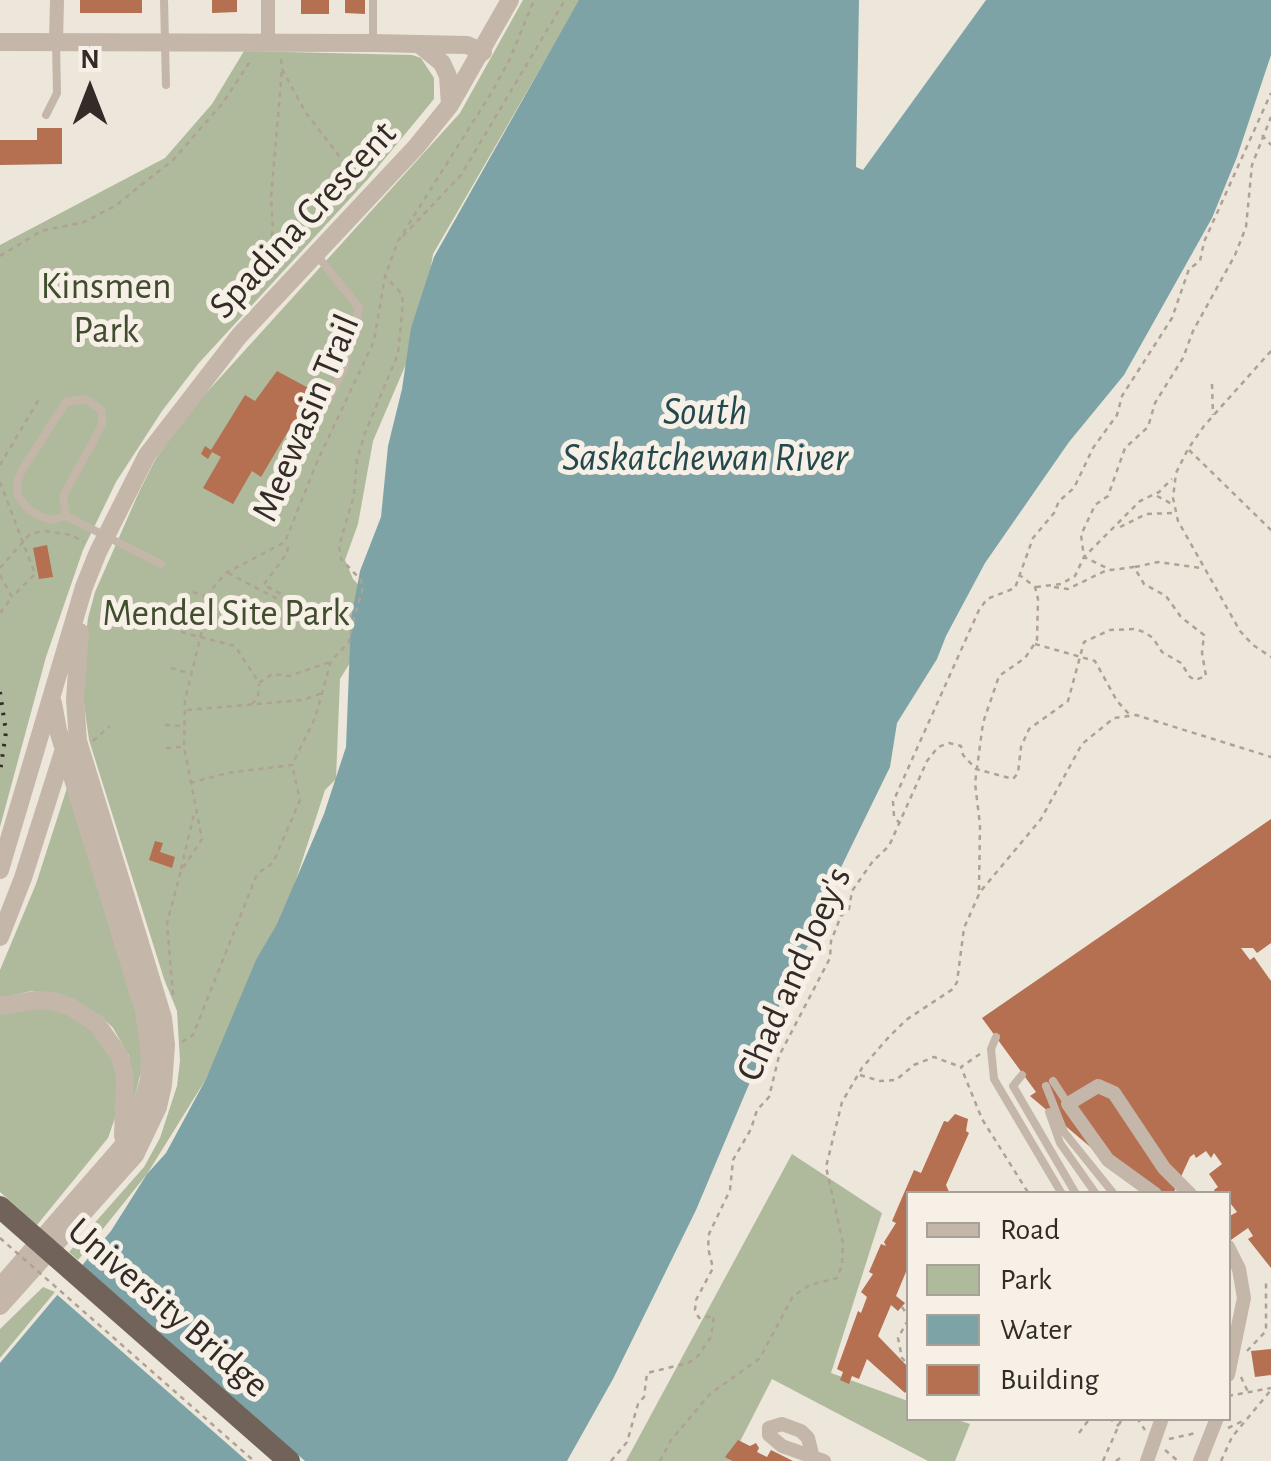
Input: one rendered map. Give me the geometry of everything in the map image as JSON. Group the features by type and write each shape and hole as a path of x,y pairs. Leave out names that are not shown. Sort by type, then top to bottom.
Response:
{"main road":[{"name":"University Bridge","path":"0,1207 289,1461"},
{"name":"University Bridge","path":"0,1223 270,1461"}],"street":[{"path":"56,0 56,42"},
{"path":"268,0 274,42"},
{"name":"Spadina Crescent","path":"0,870 100,534 147,456 191,394 239,336 450,106 510,0"},
{"path":"0,42 372,42 467,45 482,52"},
{"path":"419,44 442,63 448,76 450,106"},
{"name":"Spadina Crescent","path":"0,937 78,741 74,699 84,587"},
{"name":"Spadina Crescent","path":"0,1306 134,1155 158,1107 163,1086 163,1018 52,698"},
{"name":"Spadina Crescent","path":"0,1287 121,1148 133,1129 148,1080 149,1033 73,752"},
{"path":"0,1006 53,1001 85,1014 109,1038 120,1054 125,1075 121,1148"},
{"path":"1151,1191 1108,1160 1068,1104 1098,1086 1114,1093 1164,1168 1187,1191"},
{"path":"1231,1253 1239,1269 1244,1298 1231,1361"},
{"path":"1147,1461 1161,1421"},
{"path":"1200,1461 1216,1421"}],"lane":[{"path":"164,0 166,85"},
{"path":"372,0 372,42"},
{"path":"46,115 57,93 56,42"},
{"path":"284,482 344,371 359,308 316,254"},
{"path":"66,516 63,496 102,425 102,410 86,399 66,402 29,457 17,482 18,496 28,509 51,520 66,516 161,564"},
{"path":"996,1037 991,1054 994,1079 1060,1191"},
{"path":"1022,1075 1013,1086 1074,1191"},
{"path":"1068,1104 1049,1084 1064,1132 1112,1191"},
{"path":"1049,1112 1060,1142 1094,1191"}],"path":[{"name":"Meewasin Trail","path":"173,996 167,923 181,870 202,839 188,783 185,710 198,636 212,589 226,573 285,542 316,462 374,341 385,276 398,241 490,95 534,0"},
{"path":"398,241 461,175 566,0"},
{"path":"274,42 282,69 306,113 367,184"},
{"path":"0,256 41,231 84,222 142,186 172,161 209,118 252,58"},
{"path":"239,315 273,229 271,198 282,69"},
{"path":"900,825 894,816 893,802 979,610 987,600 1015,588 1033,538 1054,514 1059,500 1074,488 1093,448 1117,415 1122,396 1172,318 1188,270 1200,261 1204,242 1271,93"},
{"path":"1084,558 1081,535 1096,505 1108,496 1125,448 1148,427 1155,403 1183,358 1192,330 1235,255 1246,227 1252,164 1271,117"},
{"path":"1262,135 1271,145"},
{"path":"177,1045 193,1035 256,874 273,863 300,800 292,765 323,693 332,661 349,642 364,588 341,559 339,546 354,495 357,459 398,354 403,302 401,293 385,276"},
{"path":"1271,351 1188,449 1175,478 1173,505 1203,568 1240,631 1271,658"},
{"path":"1212,384 1213,416"},
{"path":"0,466 39,400"},
{"path":"1188,449 1271,530"},
{"path":"1034,587 1061,584 1075,576 1084,558 1140,502 1175,478"},
{"path":"0,482 35,574 0,613"},
{"path":"1153,495 1173,505"},
{"path":"1116,527 1126,526 1146,514 1174,513"},
{"path":"0,568 30,534 45,530 81,538 86,552 100,534"},
{"path":"262,587 286,555 285,542"},
{"path":"1084,558 1109,570"},
{"path":"1048,586 1068,589 1109,570 1158,562 1203,568"},
{"path":"976,769 1012,779 1018,773 1020,747 1029,729 1068,701 1084,642 1098,634 1135,629 1153,638 1162,652 1182,662 1190,677 1195,680 1206,676 1204,635 1181,617 1166,596 1144,584 1134,567"},
{"path":"226,573 262,587 306,614 353,625"},
{"path":"0,575 12,597"},
{"path":"979,894 976,769 992,691 999,676 1025,658 1035,644 1038,599 1034,587 1020,576"},
{"path":"193,592 210,597"},
{"path":"181,632 235,646 259,682 258,697 252,704"},
{"path":"1035,644 1096,661 1117,701 1130,715"},
{"path":"259,682 272,674 289,676 332,661"},
{"path":"171,668 191,673"},
{"path":"185,710 304,700 323,693"},
{"path":"660,1461 671,1440 710,1394 760,1358 794,1296 810,1286 831,1282 840,1271 843,1243 826,1166 842,1102 876,1049 906,1020 953,989 961,938 979,894 1041,819 1082,744 1105,724 1130,715 1148,716 1271,757"},
{"path":"166,725 184,726"},
{"path":"73,752 110,726"},
{"name":"Chad and Joey's","path":"612,1461 628,1442 648,1374 688,1363 711,1337 714,1316 699,1318 696,1300 713,1268 709,1234 730,1190 732,1160 751,1129 757,1110 769,1096 779,1056 830,958 831,941 840,916 849,908 852,891 889,846 927,761 938,748 949,743 961,746 976,769"},
{"path":"166,748 184,747"},
{"path":"188,783 292,765"},
{"path":"181,870 195,808"},
{"path":"961,1067 976,1054 991,1054"},
{"path":"858,1075 880,1081 896,1080 914,1065 934,1058 961,1067 982,1119 1027,1191"},
{"path":"0,1238 254,1461"},
{"path":"39,1281 51,1268"},
{"path":"1243,1362 1269,1324 1266,1280"},
{"path":"1265,1293 1271,1292"},
{"path":"902,1307 906,1314"},
{"path":"906,1322 898,1338 906,1363"},
{"path":"1231,1393 1239,1373 1249,1394"},
{"path":"1231,1395 1271,1389"},
{"path":"1221,1461 1232,1437 1271,1389"},
{"path":"1079,1433 1088,1421"},
{"path":"1113,1421 1119,1426"},
{"path":"1103,1461 1121,1421"},
{"path":"1116,1461 1123,1456"}],"green space":[{"name":"Mendel Site Park","path":"523,0 580,0 433,254 421,329 373,441 358,524 345,560 353,579 368,595 353,658 340,679 336,779 325,790 279,932 206,1079 147,1174 78,1260 69,1252 144,1167 160,1138 177,1086 180,1061 177,1011 89,740 82,665 95,592 155,460 188,413 460,113"},
{"name":"Kinsmen Park","path":"244,51 412,55 421,58 434,78 434,99 368,179 198,364 116,482 83,550 46,657 0,827 0,245 165,158 212,104"},
{"path":"67,788 138,1015 141,1072 133,1102 129,1056 101,1016 60,994 32,991 0,998 0,970 36,884"},
{"path":"32,1006 66,1011 101,1038 118,1072 116,1115 108,1138 37,1225 0,1192 0,1015"},
{"path":"792,1154 882,1213 831,1373 906,1400 906,1421 970,1424 955,1461 928,1461 772,1379 730,1461 626,1461"},
{"path":"43,1287 55,1292 0,1358 0,1329"}],"water":[{"name":"South Saskatchewan River","path":"579,0 859,0 856,167 863,170 986,0 1271,0 1271,55 1212,218 1124,375 1069,442 985,563 937,659 897,723 890,767 828,894 819,928 805,951 791,961 774,1025 696,1210 613,1379 567,1461 0,1461 0,1363 111,1231 147,1174 166,1153 206,1079 324,814 346,747 351,619 360,571 381,517 388,446 411,328 434,257"}],"pier":[{"path":"77,1262 305,1461 247,1461 54,1292"}],"building":[{"path":"80,0 142,0 142,13 80,13"},
{"path":"212,0 237,0 237,12 212,13"},
{"path":"301,0 329,0 329,14 301,14"},
{"path":"345,0 365,0 365,14 345,13"},
{"path":"37,128 62,128 62,164 0,165 0,140 37,140"},
{"path":"277,371 312,390 299,413 302,415 296,425 293,423 261,477 252,471 233,504 203,488 221,457 212,452 208,459 201,454 205,446 211,450 245,395 255,401"},
{"path":"47,545 53,577 39,579 33,548"},
{"path":"1271,819 1271,943 1257,953 1253,948 1241,948 1250,960 1254,957 1271,981 1271,1268 1248,1239 1253,1236 1248,1228 1231,1240 1231,1215 1237,1212 1231,1204 1231,1191 1214,1190 1218,1187 1209,1174 1222,1164 1214,1153 1211,1158 1206,1151 1196,1158 1194,1154 1190,1157 1174,1191 1142,1191 1030,1096 1036,1092 982,1018"},
{"path":"155,841 163,843 160,852 175,857 172,868 149,860"},
{"path":"955,1114 968,1119 969,1133 946,1185 949,1191 906,1191 906,1272 896,1296 905,1303 898,1311 891,1305 878,1336 906,1365 906,1391 867,1359 859,1379 852,1376 849,1384 840,1380 843,1372 837,1369 867,1297 861,1292 873,1274 869,1272 881,1244 886,1246 884,1242 896,1223 892,1221 914,1170 921,1173 944,1121"},
{"path":"1271,1349 1271,1375 1255,1377 1251,1351"},
{"path":"738,1440 750,1446 756,1443 757,1452 767,1457 771,1450 793,1461 732,1461 725,1457"}],"railway":[{"path":"0,692 6,732 0,772"}]}
